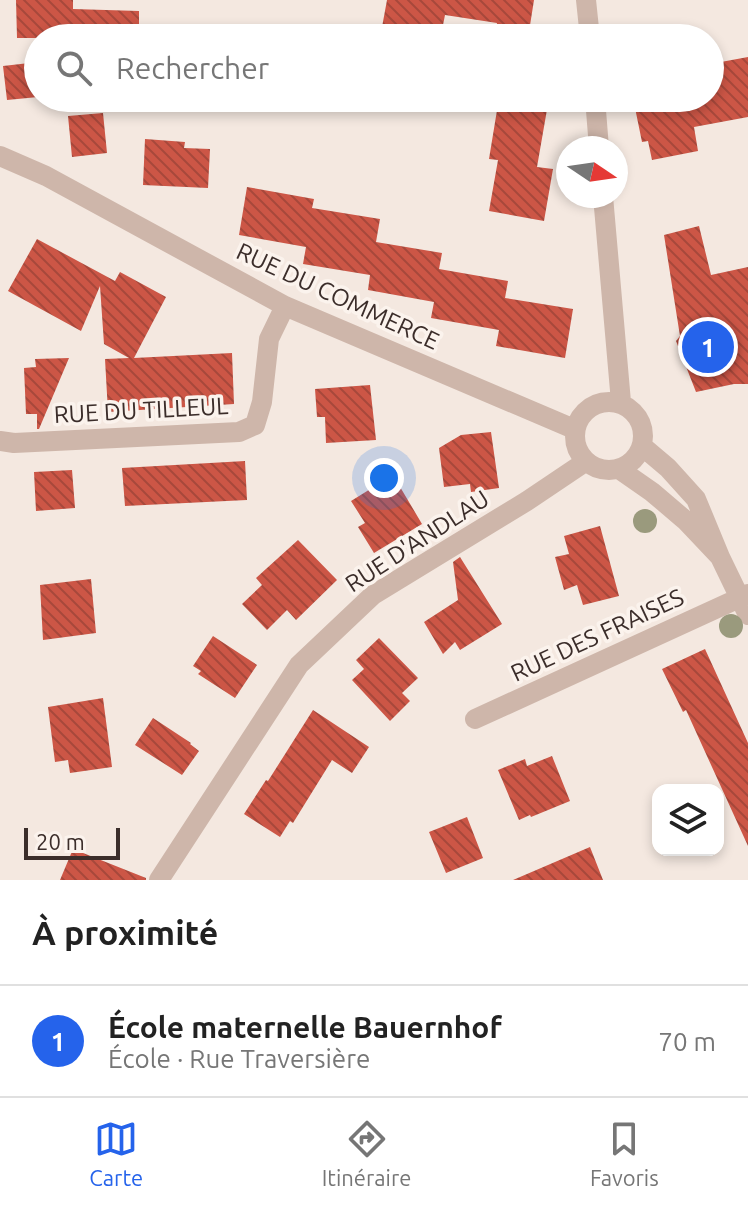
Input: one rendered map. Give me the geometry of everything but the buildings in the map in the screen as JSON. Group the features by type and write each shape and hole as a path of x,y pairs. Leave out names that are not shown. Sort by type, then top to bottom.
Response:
{"street":[{"path":"586,0 589,24"},
{"path":"596,112 598,136"},
{"name":"RUE DU COMMERCE","path":"0,156 46,176 285,306 574,429"},
{"path":"604,208 621,402"},
{"name":"RUE DU TILLEUL","path":"0,441 14,443 239,432 255,425 262,402 269,339 285,306"},
{"path":"599,402 621,402 635,412 644,432 642,446 633,461 619,469 604,470 585,462 577,450 574,429 582,412 599,402"},
{"path":"642,446 668,468 696,499 720,557 745,602"},
{"name":"RUE D'ANDLAU","path":"159,880 299,665 373,595 585,462"},
{"path":"619,469 685,520 720,557"},
{"name":"RUE DES FRAISES","path":"475,719 745,602"}],"place":[{"name":"École maternelle Bauernhof","path":"708,347"}]}
